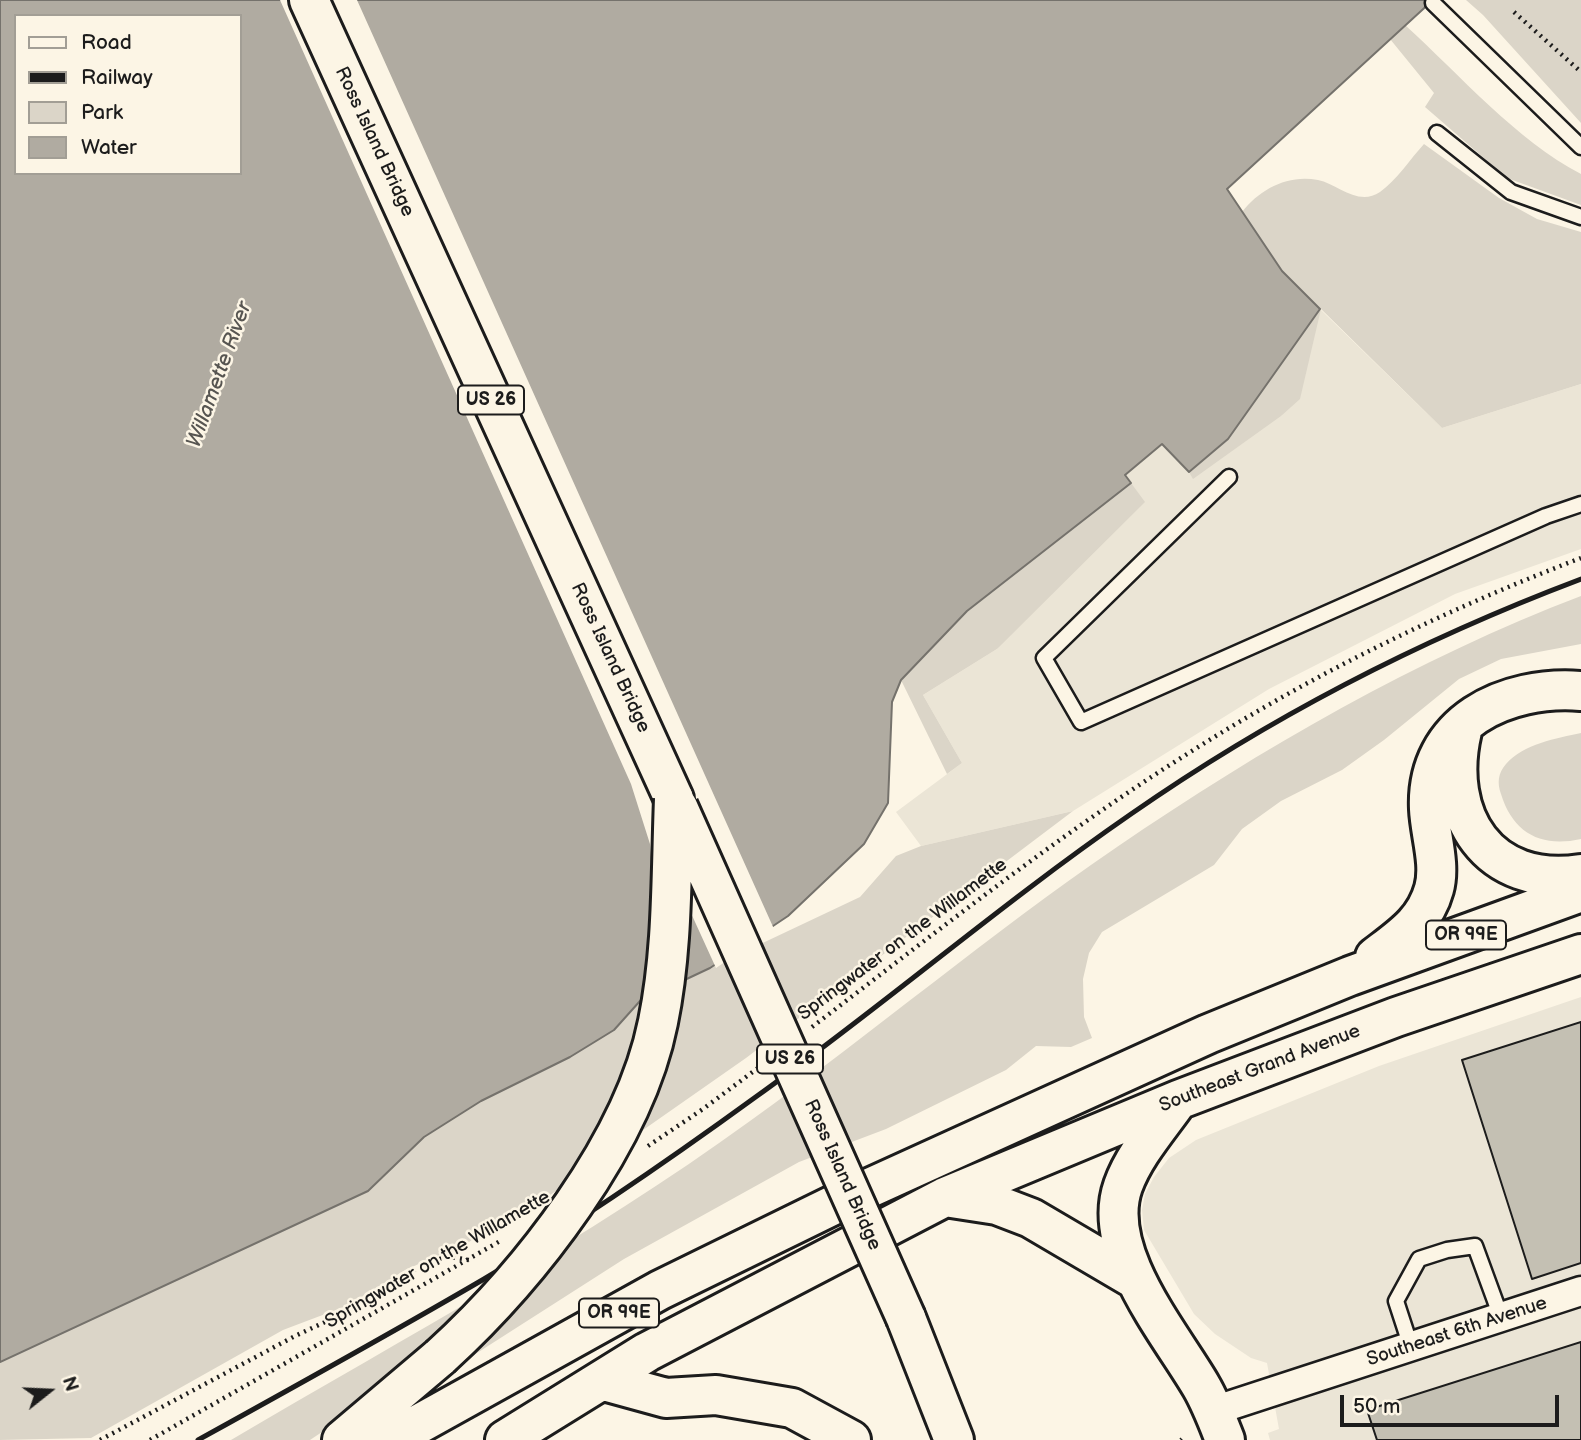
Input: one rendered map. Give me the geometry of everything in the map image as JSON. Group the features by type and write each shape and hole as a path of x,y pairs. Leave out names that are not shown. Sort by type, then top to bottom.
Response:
{"highway":[{"name":"Ross Island Bridge","path":"309,0 674,799 906,1318 954,1440"},
{"path":"1350,976 1404,934 1420,919 1427,907 1435,886 1429,785 1436,762 1463,726 1491,704 1524,692 1581,691"},
{"path":"1463,726 1456,756 1457,782 1462,810 1470,830 1494,856 1530,873 1553,877 1581,874"},
{"path":"342,1440 472,1327 513,1284 560,1223 604,1156 636,1090 658,1025 668,963 674,799"},
{"name":"OR 99E","path":"390,1440 660,1290 854,1195 1208,1034 1350,976 1581,892"},
{"name":"Southeast Grand Avenue","path":"945,1197 1178,1100 1396,1017 1581,954"},
{"path":"1178,1100 1130,1169 1122,1188 1119,1206 1121,1227 1133,1278 1219,1425"},
{"path":"945,1197 997,1205 1031,1218 1133,1278"},
{"name":"OR 99E","path":"505,1440 647,1352 945,1197"},
{"path":"604,1381 666,1398 716,1395 792,1408 850,1440"}],"street":[{"name":"Southeast 6th Avenue","path":"1219,1425 1411,1347 1581,1292"}],"lane":[{"path":"1433,3 1581,146"},
{"path":"1437,133 1511,191 1581,218"},
{"path":"1229,477 1044,659 1080,722 1546,516 1581,504"},
{"path":"1411,1347 1396,1301 1419,1259 1447,1250 1475,1246 1501,1317"}],"path":[{"path":"1514,12 1581,72"},
{"name":"Springwater on the Willamette","path":"810,1029 1044,852 1222,732 1330,671 1431,621 1581,558"},
{"path":"643,1149 704,1110 766,1062"},
{"name":"Springwater on the Willamette","path":"150,1440 505,1238"},
{"path":"100,1440 295,1336 353,1309 411,1271 439,1259 451,1257 469,1260"}],"shaded area":[{"path":"1320,309 1442,428 1581,384 1581,549 1455,594 1269,689 1073,811 921,846 896,812 962,763 923,695 997,649 1125,475 1245,373 1281,416"},
{"path":"1581,997 1581,1440 1270,1440 1268,1433 1279,1429 1267,1363 1251,1358 1215,1334 1194,1314 1144,1230 1142,1210 1145,1194 1154,1177 1169,1158 1196,1140 1379,1066"}],"green space":[{"path":"1466,0 1581,0 1581,123 1483,15"},
{"path":"1405,25 1511,125 1557,160 1581,174 1581,205 1507,178 1425,107 1434,93 1390,39"},
{"path":"1424,144 1499,198 1537,219 1581,232 1581,384 1442,428 1321,309 1300,399 1281,416 1193,479 1189,472 1228,439 1320,309 1282,271 1242,212 1266,190 1296,179 1318,180 1356,196 1372,196 1392,182"},
{"path":"1131,483 1145,502 997,649 923,695 962,763 947,774 901,680 967,611"},
{"path":"1581,596 1581,644 1501,659 1459,679 1384,740 1342,770 1281,801 1242,829 1214,865 1102,932 1089,953 1083,979 1084,1017 1092,1038 1071,1047 1036,1046 1006,1070 886,1129 799,1162 624,1259 452,1369 337,1422 310,1440 231,1440 495,1287 688,1165 1070,880 1227,775 1400,677 1459,648"},
{"path":"1581,733 1581,839 1541,839 1521,828 1506,808 1499,786 1501,771 1522,751"},
{"path":"1073,811 746,1058 543,1200 467,1243 405,1270 349,1305 283,1330 91,1438 0,1440 0,1362 368,1191 424,1137 481,1101 570,1057 614,1030 640,1001 860,897 896,856 921,846"}],"water":[{"name":"Willamette River","path":"0,0 1433,0 1227,189 1282,271 1320,309 1228,439 1189,472 1162,444 1125,475 1131,483 967,611 901,680 892,702 888,803 864,844 788,916 710,968 640,1001 614,1030 570,1057 481,1101 424,1137 368,1191 0,1362"}],"pier":[{"path":"280,0 357,0 774,929 716,968 690,911 654,894 650,844 631,784"}],"building":[{"path":"1581,1022 1581,1263 1532,1279 1462,1060"},
{"path":"1581,1342 1581,1440 1377,1440 1367,1410"}],"railway":[{"path":"198,1440 484,1279 623,1190 804,1061 1083,848 1238,745 1405,654 1463,627 1581,579"}]}
